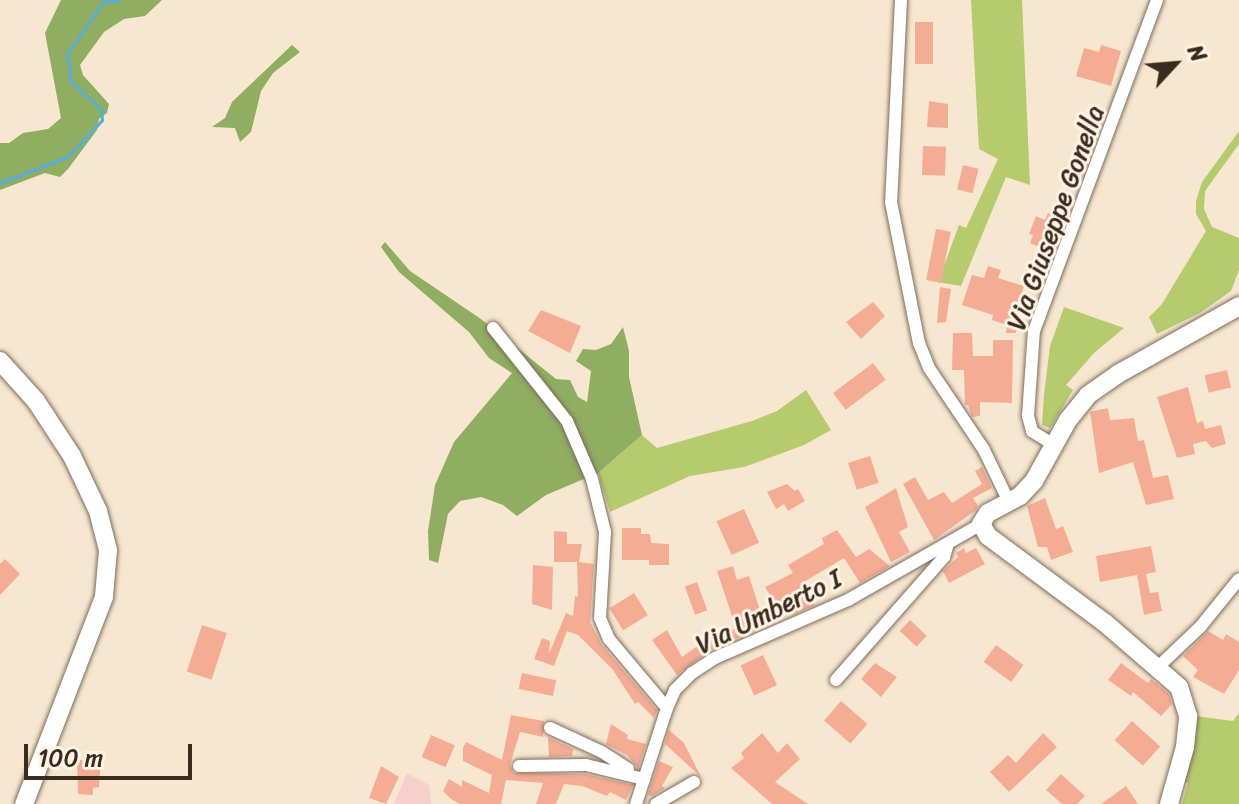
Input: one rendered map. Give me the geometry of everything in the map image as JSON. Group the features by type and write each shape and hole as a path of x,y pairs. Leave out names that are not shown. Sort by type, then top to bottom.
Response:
{"main road":[{"path":"1169,804 1185,747 1188,716 1179,687 1158,667 988,536 981,524 988,513 1009,502 1034,481 1088,395 1118,374 1239,306"},
{"path":"0,361 36,401 72,456 98,511 108,550 104,597 24,804"}],"street":[{"path":"901,0 891,202 919,343 929,368 984,450 1009,502"},
{"name":"Via Giuseppe Gonella","path":"1054,445 1032,431 1028,416 1034,331 1157,0"},
{"path":"493,328 567,421 592,479 605,532 600,618 609,639 667,708"},
{"name":"Via Umberto I","path":"636,804 675,690 715,658 848,600 981,524"},
{"name":"Via Umberto I","path":"836,680 944,557 948,544"},
{"path":"1158,667 1201,626 1239,579"},
{"path":"550,728 602,752 644,779"},
{"path":"519,766 586,765 644,779"},
{"path":"656,804 694,782"}],"shaded area":[{"path":"407,773 429,785 431,804 394,804"}],"green space":[{"path":"61,0 162,0 145,16 124,19 104,32 80,65 83,75 109,104 107,113 99,119 97,130 68,169 60,177 45,173 0,190 0,143 9,143 23,133 48,129 61,118 45,33"},
{"path":"971,0 1022,0 1030,185 1006,177 961,286 938,282 959,225 966,228 998,159 979,149"},
{"path":"292,45 300,52 273,73 261,91 251,132 240,142 235,128 212,127 225,118 232,102"},
{"path":"1239,131 1239,144 1205,191 1204,209 1212,227 1239,238 1239,270 1231,291 1200,313 1157,334 1149,317 1162,304 1206,231 1196,214 1202,182"},
{"path":"385,242 410,271 481,319 556,379 570,380 578,397 587,402 591,371 576,361 583,349 596,350 611,344 623,327 629,351 629,377 642,435 598,473 546,495 517,516 503,505 481,497 460,501 448,514 438,563 429,560 428,531 435,485 454,442 512,373 489,358 469,332 399,272 381,247"},
{"path":"1064,307 1124,328 1094,353 1066,385 1073,390 1050,428 1042,425 1044,394 1050,346"},
{"path":"806,390 831,430 804,445 744,467 690,476 610,512 598,473 642,435 657,448 752,421 777,411"},
{"path":"1239,713 1239,804 1182,804 1188,783 1180,781 1195,716 1233,721"}],"building":[{"path":"915,22 933,22 933,64 915,64"},
{"path":"1101,45 1121,51 1111,86 1076,76 1084,48 1099,52"},
{"path":"929,101 948,104 948,128 927,127"},
{"path":"923,146 946,147 945,176 922,175"},
{"path":"963,165 979,169 972,193 957,189"},
{"path":"1048,213 1064,220 1051,252 1030,243 1033,235 1029,234 1036,216 1045,220"},
{"path":"936,229 951,232 941,283 926,280"},
{"path":"988,266 1001,270 998,278 1024,286 1013,323 1017,324 1016,333 1006,333 1007,325 992,320 993,315 962,305 972,275 984,278"},
{"path":"940,287 951,289 946,322 937,323"},
{"path":"873,302 885,316 861,339 846,322"},
{"path":"541,310 581,326 570,353 528,331"},
{"path":"953,333 972,333 973,356 993,356 993,340 1013,340 1012,403 980,402 980,416 972,417 968,405 965,405 964,370 952,370"},
{"path":"873,363 886,380 846,410 833,393"},
{"path":"1227,370 1231,388 1209,393 1205,375"},
{"path":"1188,387 1197,423 1203,421 1205,429 1221,425 1226,444 1212,448 1206,441 1193,444 1195,454 1177,458 1157,397"},
{"path":"1108,408 1110,420 1134,418 1138,441 1144,440 1153,478 1168,475 1174,499 1146,505 1133,462 1099,473 1090,412"},
{"path":"870,456 879,483 857,490 848,463"},
{"path":"982,467 992,488 973,498 978,506 976,510 934,540 903,484 915,477 928,500 944,492 952,503 982,484 975,471"},
{"path":"787,484 795,491 798,489 805,501 788,511 784,504 776,509 767,492"},
{"path":"896,488 908,527 899,532 910,552 891,562 865,507"},
{"path":"1045,498 1056,529 1063,526 1073,552 1051,560 1047,547 1038,547 1027,506"},
{"path":"744,509 759,543 732,555 717,521"},
{"path":"622,528 641,528 641,534 650,534 651,543 669,544 669,565 649,565 649,560 622,560"},
{"path":"837,530 856,557 869,549 890,566 860,583 844,558 802,583 815,605 792,615 786,605 778,609 765,587 793,573 788,565 824,544 822,538"},
{"path":"554,531 567,532 567,544 582,544 579,562 594,564 590,622 602,645 657,710 654,718 638,702 635,704 613,670 578,635 567,631 554,666 534,659 542,638 550,641 549,654 566,613 573,616 575,596 578,597 577,562 554,562"},
{"path":"1151,546 1156,572 1146,574 1150,593 1158,592 1162,611 1144,615 1137,575 1100,582 1096,556"},
{"path":"964,548 966,553 976,548 985,564 949,583 943,571 958,557 956,553"},
{"path":"5,559 20,574 0,595 0,564"},
{"path":"533,565 553,567 552,610 532,604"},
{"path":"733,566 737,580 749,576 765,626 710,650 677,675 652,640 667,630 682,657 703,642 736,628 717,571"},
{"path":"697,582 707,610 695,615 685,586"},
{"path":"634,593 648,615 623,630 609,608"},
{"path":"910,620 927,636 917,647 900,631"},
{"path":"202,625 227,633 212,680 187,672"},
{"path":"1208,631 1223,640 1226,634 1239,642 1239,670 1224,694 1193,677 1198,670 1183,656"},
{"path":"996,645 1024,665 1011,682 984,662"},
{"path":"763,655 777,685 754,695 740,666"},
{"path":"875,663 897,677 881,697 861,679"},
{"path":"1121,663 1148,683 1151,679 1169,694 1172,704 1161,716 1133,692 1131,696 1108,680"},
{"path":"522,673 556,680 553,696 519,689"},
{"path":"841,701 867,724 850,744 824,721"},
{"path":"511,715 544,721 543,737 520,732 510,765 514,773 585,774 633,785 626,800 610,792 607,796 582,786 564,784 556,804 536,804 543,783 506,780 501,804 460,804 451,799 443,791 449,779 462,787 462,780 489,793 492,775 463,761 463,748 466,742 502,760"},
{"path":"1132,721 1160,746 1143,766 1115,740"},
{"path":"611,724 628,735 627,739 646,744 638,768 627,755 606,744"},
{"path":"669,730 684,743 701,777 665,744"},
{"path":"762,733 778,753 787,743 800,759 775,782 808,804 772,804 731,768 744,758 741,753"},
{"path":"1043,733 1057,747 1009,792 990,772 1008,755 1016,763"},
{"path":"431,735 455,745 446,767 422,757"},
{"path":"548,737 573,749 572,756 549,757"},
{"path":"77,760 101,761 99,787 93,788 93,795 78,794"},
{"path":"659,761 673,767 662,786 665,788 652,796 648,795"},
{"path":"381,766 399,777 386,804 369,798"},
{"path":"1061,774 1085,796 1077,804 1062,804 1046,790"},
{"path":"1126,786 1138,804 1101,804"}],"waterway":[{"path":"0,183 69,156 102,120 101,109 71,82 67,54 103,2 119,0"}]}
